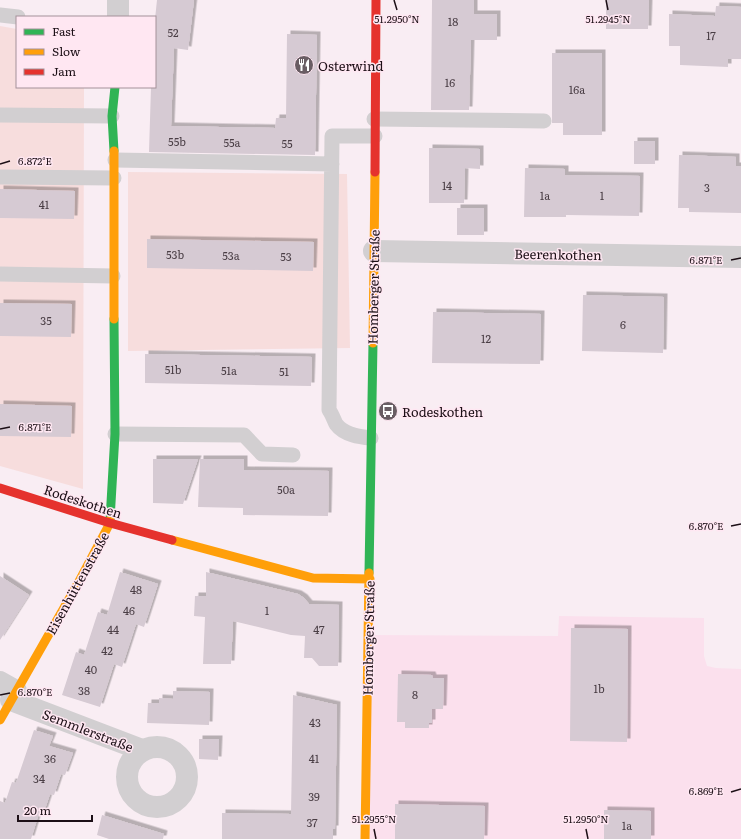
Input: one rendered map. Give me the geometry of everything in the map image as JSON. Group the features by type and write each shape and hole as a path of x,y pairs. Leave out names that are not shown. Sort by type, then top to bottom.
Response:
{"street":[{"path":"118,0 118,16"},
{"name":"Homberger Straße","path":"365,839 370,579 376,0"},
{"name":"Eisenhüttenstraße","path":"0,720 9,691 77,585 110,523 115,434 113,276 115,160 112,116 114,88"},
{"name":"Beerenkothen","path":"374,251 741,257"},
{"name":"Rodeskothen","path":"0,488 110,523 313,578 370,579"},
{"name":"Semmlerstraße","path":"9,691 142,750"}],"lane":[{"path":"0,15 16,17"},
{"path":"0,115 112,116"},
{"path":"374,119 544,121"},
{"path":"371,438 359,437 350,434 337,425 329,410 332,136 374,136"},
{"path":"115,160 332,164"},
{"path":"0,178 114,178"},
{"path":"0,274 113,276"},
{"path":"115,434 244,435 262,454 293,455"}],"shaded area":[{"path":"0,26 16,29 16,88 84,88 83,489 0,466"},
{"path":"128,172 347,174 350,348 128,351"},
{"path":"559,616 704,618 704,656 707,666 716,668 741,669 741,839 365,839 368,635 558,636"}],"building":[{"path":"157,0 194,0 188,50 174,48 171,126 275,128 276,118 286,118 287,34 317,35 315,155 149,152 151,88 156,88 155,16"},
{"path":"432,0 474,0 474,14 497,14 497,40 471,40 469,110 431,110"},
{"path":"606,0 649,0 648,29 606,29"},
{"path":"716,6 741,7 741,59 728,59 728,67 680,65 680,46 669,46 669,14 715,16"},
{"path":"552,53 602,53 602,135 563,135 563,123 552,123"},
{"path":"634,141 655,141 655,164 634,164"},
{"path":"429,148 480,149 480,169 465,168 464,203 429,203"},
{"path":"679,155 736,157 736,166 741,166 741,213 689,212 689,208 678,208"},
{"path":"525,168 565,169 565,175 640,176 639,216 566,215 566,217 524,217"},
{"path":"0,189 75,191 74,219 0,218"},
{"path":"457,208 484,208 484,235 457,235"},
{"path":"147,239 314,242 313,271 147,268"},
{"path":"583,295 664,297 663,353 582,351"},
{"path":"0,303 72,304 71,337 0,336"},
{"path":"433,312 541,314 540,364 432,363"},
{"path":"145,354 312,357 311,386 145,383"},
{"path":"0,404 72,406 71,437 0,436"},
{"path":"153,459 198,459 183,504 153,503"},
{"path":"200,459 244,459 244,470 329,471 328,516 243,515 243,508 198,507"},
{"path":"120,572 158,584 144,627 136,624 122,667 114,664 100,707 62,695 76,652 84,655 98,612 107,615"},
{"path":"206,572 298,594 309,604 339,605 338,666 319,666 312,658 304,658 305,636 291,635 233,621 231,664 203,664 205,617 194,616 195,596 206,596"},
{"path":"0,576 29,595 0,640"},
{"path":"571,628 628,629 627,742 570,741"},
{"path":"398,674 432,675 433,678 444,678 443,709 432,709 432,723 429,723 429,728 405,728 405,722 397,722"},
{"path":"173,691 210,692 209,725 147,723 148,703 159,703 159,698 173,699"},
{"path":"293,695 337,705 335,829 333,829 333,839 222,839 222,813 291,814"},
{"path":"34,730 53,736 49,746 73,753 65,775 61,774 54,795 50,794 43,815 39,813 31,839 0,839 0,801 5,803 12,782 16,783"},
{"path":"199,739 219,739 218,760 199,759"},
{"path":"395,804 485,806 484,839 395,839"},
{"path":"604,810 651,811 651,839 604,839"},
{"path":"102,815 164,834 163,839 109,839 97,835"}],"traffic: fast":[{"path":"114,151 112,116 115,88"},
{"path":"110,520 115,434 114,319"},
{"path":"369,573 373,343"}],"traffic: slow":[{"path":"114,151 114,319"},
{"path":"373,343 375,172"},
{"path":"0,720 77,585 110,523 110,520"},
{"path":"172,540 313,578 370,579"},
{"path":"365,839 369,573"}],"traffic: jam":[{"path":"375,172 376,0"},
{"path":"0,488 110,523 172,540"}],"place":[{"name":"Osterwind","path":"304,65"},
{"name":"Rodeskothen","path":"388,411"}]}
